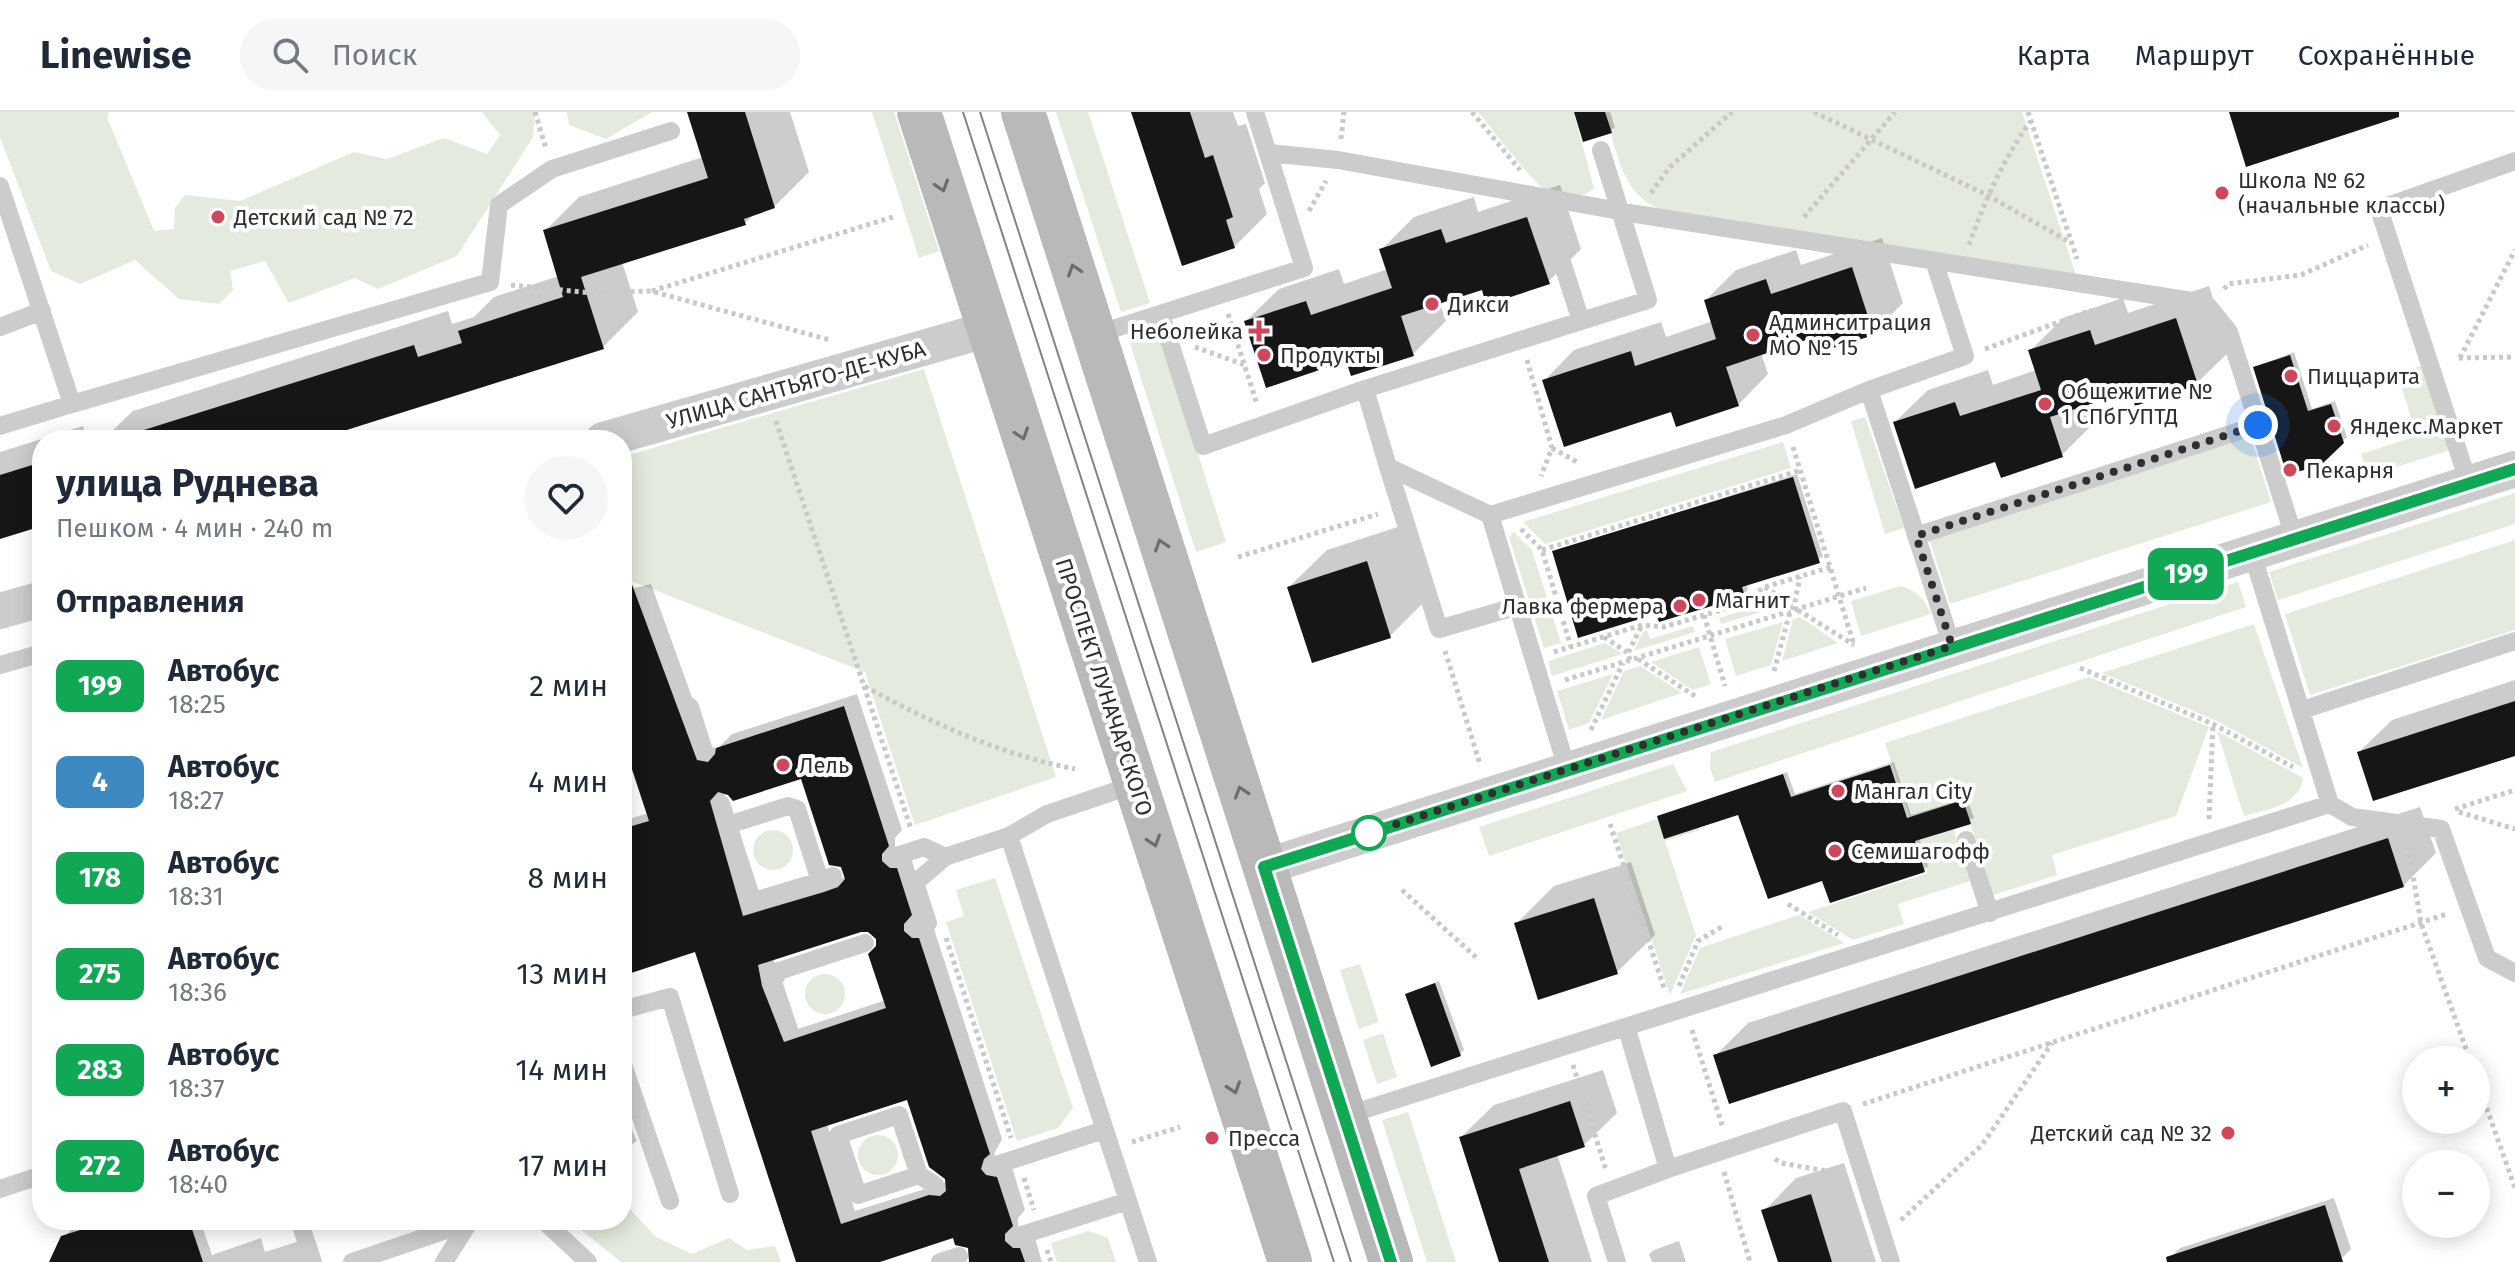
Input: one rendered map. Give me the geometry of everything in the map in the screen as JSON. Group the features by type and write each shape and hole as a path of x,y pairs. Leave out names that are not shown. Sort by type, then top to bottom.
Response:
{"main road":[{"name":"ПРОСПЕКТ ЛУНАЧАРСКОГО","path":"919,112 1290,1262"},
{"path":"1023,112 1391,1262"}],"street":[{"name":"УЛИЦА САНТЬЯГО-ДЕ-КУБА","path":"632,432 989,329"},
{"path":"1264,867 2515,469"},
{"path":"0,611 32,602"}],"lane":[{"path":"1094,335 1304,268 1255,112"},
{"path":"0,426 490,282 499,205 552,169 671,131"},
{"path":"1161,315 1203,446 1365,389 1648,300 1628,213 1601,150"},
{"path":"1269,153 1338,160 1628,213 2094,285 2208,306 2229,332 2295,540"},
{"path":"2469,484 2379,209 2515,161"},
{"path":"0,186 72,404"},
{"path":"1553,234 1581,321"},
{"path":"1388,467 1490,515 1786,425 1869,390 1965,356 1934,261"},
{"path":"0,327 42,311"},
{"path":"1365,389 1439,629 1518,606"},
{"path":"1869,390 1952,646"},
{"path":"1916,536 2258,425"},
{"path":"1490,515 1567,769"},
{"path":"2252,553 2330,804 2352,817 2441,829 2487,958 2515,973"},
{"path":"2302,710 2515,641"},
{"path":"0,665 32,656"},
{"path":"690,707 704,751"},
{"path":"915,927 928,923 915,883 945,857 1009,836 1047,814 1136,784"},
{"path":"721,804 751,896 758,900 826,879 797,809 788,806 728,825"},
{"path":"1344,1116 1627,1029 2330,804"},
{"path":"1009,836 1148,1262"},
{"path":"1966,840 1990,913"},
{"path":"893,857 924,847 945,857"},
{"path":"789,1030 773,982 779,971 865,943"},
{"path":"632,1007 670,997 730,1194"},
{"path":"1627,1029 1668,1169"},
{"path":"632,1091 670,1201"},
{"path":"1617,1262 1596,1196 1843,1111 1891,1262"},
{"path":"919,1175 858,1195 838,1135 899,1115 919,1175 935,1185"},
{"path":"993,1166 1107,1139"},
{"path":"0,1189 32,1178"},
{"path":"1016,1237 1128,1201"},
{"path":"302,1230 313,1262"},
{"path":"352,1262 443,1230"},
{"path":"444,1262 464,1230"},
{"path":"554,1230 588,1262"},
{"path":"940,1262 959,1256"}],"path":[{"path":"535,112 552,169"},
{"path":"1472,112 1542,197"},
{"path":"1628,213 1669,168 1732,112"},
{"path":"1814,112 1987,195 2071,243"},
{"path":"1788,238 1828,186 1895,112"},
{"path":"1965,356 2100,307 2094,285 2071,243 2028,112"},
{"path":"1962,265 1987,195 2010,151 2031,121"},
{"path":"490,282 592,293 651,291 893,217"},
{"path":"2208,306 2228,284 2301,275 2388,236"},
{"path":"2460,358 2515,250"},
{"path":"651,291 833,341"},
{"path":"1222,294 1264,425"},
{"path":"1168,337 1245,365"},
{"path":"1522,340 1552,448 1531,503"},
{"path":"2432,368 2460,358 2515,357"},
{"path":"767,394 917,849"},
{"path":"1571,647 1542,550 1801,470 1854,645 1793,609 1765,587"},
{"path":"1238,557 1400,507"},
{"path":"1552,653 1642,625 1664,627 1738,605 1765,587 1831,567"},
{"path":"1774,671 1800,577"},
{"path":"1543,687 1866,588"},
{"path":"1704,615 1725,686"},
{"path":"1628,653 1642,625"},
{"path":"1439,629 1481,765"},
{"path":"1591,730 1630,660 1628,653 1604,637"},
{"path":"1630,660 1695,696"},
{"path":"2080,668 2213,724 2323,784"},
{"path":"864,686 942,729 1040,762 1075,769"},
{"path":"2208,843 2213,724"},
{"path":"2441,829 2452,810 2515,790"},
{"path":"2452,810 2515,829"},
{"path":"2405,823 2421,923 2465,1046"},
{"path":"1610,824 1679,1012 1724,1150 1750,1262"},
{"path":"1402,890 1478,959"},
{"path":"1843,1111 2421,923 2458,910 2467,901"},
{"path":"1788,904 1867,953"},
{"path":"1679,1012 1675,995 1698,941 1725,925"},
{"path":"945,933 1051,1262"},
{"path":"1883,1237 1982,1145 2052,1043"},
{"path":"1567,1047 1613,1190"},
{"path":"2490,1117 2515,1188"},
{"path":"1107,1139 1180,1127"},
{"path":"1752,1141 1781,1163 1864,1178"}],"shaded area":[{"path":"0,112 109,112 107,117 154,231 174,229 175,208 185,195 240,201 354,152 387,159 444,138 487,154 500,135 482,112 535,112 533,137 457,256 378,289 355,278 289,303 265,261 230,271 233,290 219,304 179,299 135,260 80,284 51,271 0,137"},
{"path":"567,112 652,112 606,139 569,125"},
{"path":"872,112 894,112 939,251 919,258"},
{"path":"1056,112 1088,112 1150,303 1121,312"},
{"path":"1478,112 1578,112 1574,114 1594,188 1584,194 1572,195 1546,190 1522,167"},
{"path":"1605,112 2022,112 2076,275 1662,210 1637,194 1629,183 1617,156"},
{"path":"1150,333 1162,341 1226,542 1196,552 1129,340"},
{"path":"2423,365 2450,450 2368,476 2361,454 2417,436 2397,373"},
{"path":"924,369 1056,777 915,825 865,672 632,581 632,454"},
{"path":"1865,417 1904,528 1885,534 1851,421"},
{"path":"2250,436 2271,502 1950,604 1929,538"},
{"path":"1783,442 1791,468 1545,544 1523,522"},
{"path":"2515,493 2515,524 2278,600 2269,572"},
{"path":"1514,532 1532,550 1561,643 1544,648 1509,537"},
{"path":"2515,540 2515,630 2310,695 2285,614"},
{"path":"2238,582 2246,607 1715,782 1710,768 1711,752"},
{"path":"1901,586 1919,596 1931,614 1861,636 1851,601"},
{"path":"1767,594 1784,605 1721,624 1719,618 1761,605 1759,596"},
{"path":"1800,617 1838,643 1782,661 1793,619"},
{"path":"1783,622 1771,665 1736,676 1725,639"},
{"path":"2254,624 2303,768 2215,720 2102,673"},
{"path":"1693,626 1695,632 1634,651 1647,630 1650,639"},
{"path":"1605,643 1623,654 1552,676 1548,661"},
{"path":"1699,647 1711,684 1693,690 1651,662"},
{"path":"1640,666 1682,693 1601,720 1624,671"},
{"path":"1613,674 1589,723 1569,730 1557,691"},
{"path":"2089,677 2209,727 2176,816 2052,855 2057,875 1993,895 1963,800 1946,806 1970,881 1898,904 1904,924 1853,940 1808,912 1928,873 1885,743"},
{"path":"2217,731 2303,778 2295,795 2281,805 2244,816"},
{"path":"1673,764 1687,791 1489,856 1479,827"},
{"path":"1693,807 1700,830 1665,841 1696,935 1670,995 1616,833"},
{"path":"773,830 787,836 793,850 787,864 773,870 759,864 753,850 759,836"},
{"path":"995,878 1073,1108 1058,1128 1017,1141 946,922 964,916 956,890"},
{"path":"1799,915 1844,943 1680,994 1700,948"},
{"path":"1360,964 1379,1022 1359,1029 1340,970"},
{"path":"825,974 839,980 845,994 839,1008 825,1014 811,1008 805,994 811,980"},
{"path":"1383,1033 1397,1077 1377,1084 1363,1040"},
{"path":"1408,1112 1456,1262 1427,1262 1382,1120"},
{"path":"878,1135 892,1141 898,1155 892,1169 878,1175 864,1169 858,1155 864,1141"},
{"path":"632,1211 656,1237 692,1254 729,1238 747,1250 775,1246 781,1262 621,1262 581,1230 632,1230"},
{"path":"1089,1231 1108,1238 1116,1262 1057,1262 1051,1243"}],"building":[{"path":"687,112 745,112 775,208 744,219 746,225 581,277 604,349 347,430 144,430 414,345 418,357 462,343 458,331 563,297 543,230 708,178"},
{"path":"1131,112 1190,112 1205,158 1213,155 1233,217 1226,220 1235,248 1182,266"},
{"path":"1574,112 1605,112 1612,133 1583,142"},
{"path":"2229,112 2399,112 2399,117 2246,167"},
{"path":"1527,217 1550,284 1486,305 1482,290 1401,316 1414,356 1351,376 1346,361 1266,388 1244,321 1306,301 1311,315 1392,288 1379,249 1441,229 1446,243"},
{"path":"1852,267 1874,335 1811,355 1806,340 1726,367 1739,406 1676,427 1671,412 1564,447 1542,380 1631,351 1635,366 1716,339 1704,300 1766,279 1771,294"},
{"name":"Общежитие № 1 СПбГУПТД","path":"2176,318 2198,385 2135,406 2131,391 2050,417 2063,457 2001,478 1995,462 1915,489 1893,422 1955,402 1960,416 2041,390 2028,350 2090,330 2095,345"},
{"path":"2290,355 2308,411 2331,404 2344,443 2321,465 2287,475 2253,367"},
{"path":"32,465 32,529 0,539 0,475"},
{"path":"1793,477 1820,563 1742,587 1745,596 1659,622 1656,614 1578,638 1552,551"},
{"path":"1367,561 1391,638 1312,663 1287,587"},
{"path":"632,585 697,760 708,762 716,748 844,706 889,846 882,854 882,861 890,868 897,868 912,915 904,924 904,931 912,938 919,938 990,1154 984,1159 981,1169 986,1175 997,1177 1013,1226 1005,1234 1005,1241 1013,1248 1020,1248 1025,1262 969,1262 968,1248 955,1245 953,1238 880,1262 796,1262 695,952 632,973 632,826 649,821 632,769","holes":["801,779 829,865 841,867 845,879 838,887 743,916 710,801 718,792 728,795 733,801","868,932 876,939 876,946 868,954 886,1008 784,1042 762,986 758,965","907,1100 929,1167 945,1179 946,1191 940,1196 929,1195 841,1224 811,1131"]},
{"path":"2515,701 2515,756 2373,801 2357,752"},
{"name":"Семишагофф","path":"1890,765 1907,818 1963,800 1971,824 1915,841 1925,872 1830,903 1822,881 1768,899 1738,815 1664,839 1657,816 1783,774 1791,797"},
{"path":"2388,838 2404,887 1729,1104 1713,1055"},
{"path":"1594,898 1618,974 1538,1000 1514,923"},
{"path":"1435,983 1461,1056 1431,1067 1405,994"},
{"path":"1570,1101 1585,1147 1519,1169 1549,1262 1499,1262 1459,1137"},
{"path":"1811,1194 1832,1262 1778,1262 1761,1210"},
{"path":"2325,1205 2343,1262 2167,1262 2166,1257"},
{"path":"80,1230 192,1230 203,1262 49,1262 61,1236"}],"tram line":[{"path":"963,112 1334,1262"},
{"path":"980,112 1351,1262"}],"bus line":[{"name":"199","path":"1391,1262 1264,867 2515,469"}],"place":[{"name":"Школа № 62 (начальные классы)","path":"2222,193"},
{"name":"Детский сад № 72","path":"218,217"},
{"name":"Дикси","path":"1432,304"},
{"name":"Неболейка","path":"1259,331"},
{"name":"Админситрация МО № 15","path":"1753,335"},
{"name":"Продукты","path":"1264,355"},
{"name":"Пиццарита","path":"2291,376"},
{"name":"Общежитие № 1 СПбГУПТД","path":"2045,404"},
{"name":"Яндекс.Маркет","path":"2334,426"},
{"name":"Пекарня","path":"2290,470"},
{"name":"Магнит","path":"1699,600"},
{"name":"Лавка фермера","path":"1680,606"},
{"name":"Лель","path":"783,765"},
{"name":"Мангал City","path":"1838,791"},
{"name":"Семишагофф","path":"1835,851"},
{"name":"Детский сад № 32","path":"2228,1133"},
{"name":"Пресса","path":"1212,1138"}],"route":[{"path":"1369,833 1362,835 1952,646 1916,536 2258,425"}]}
